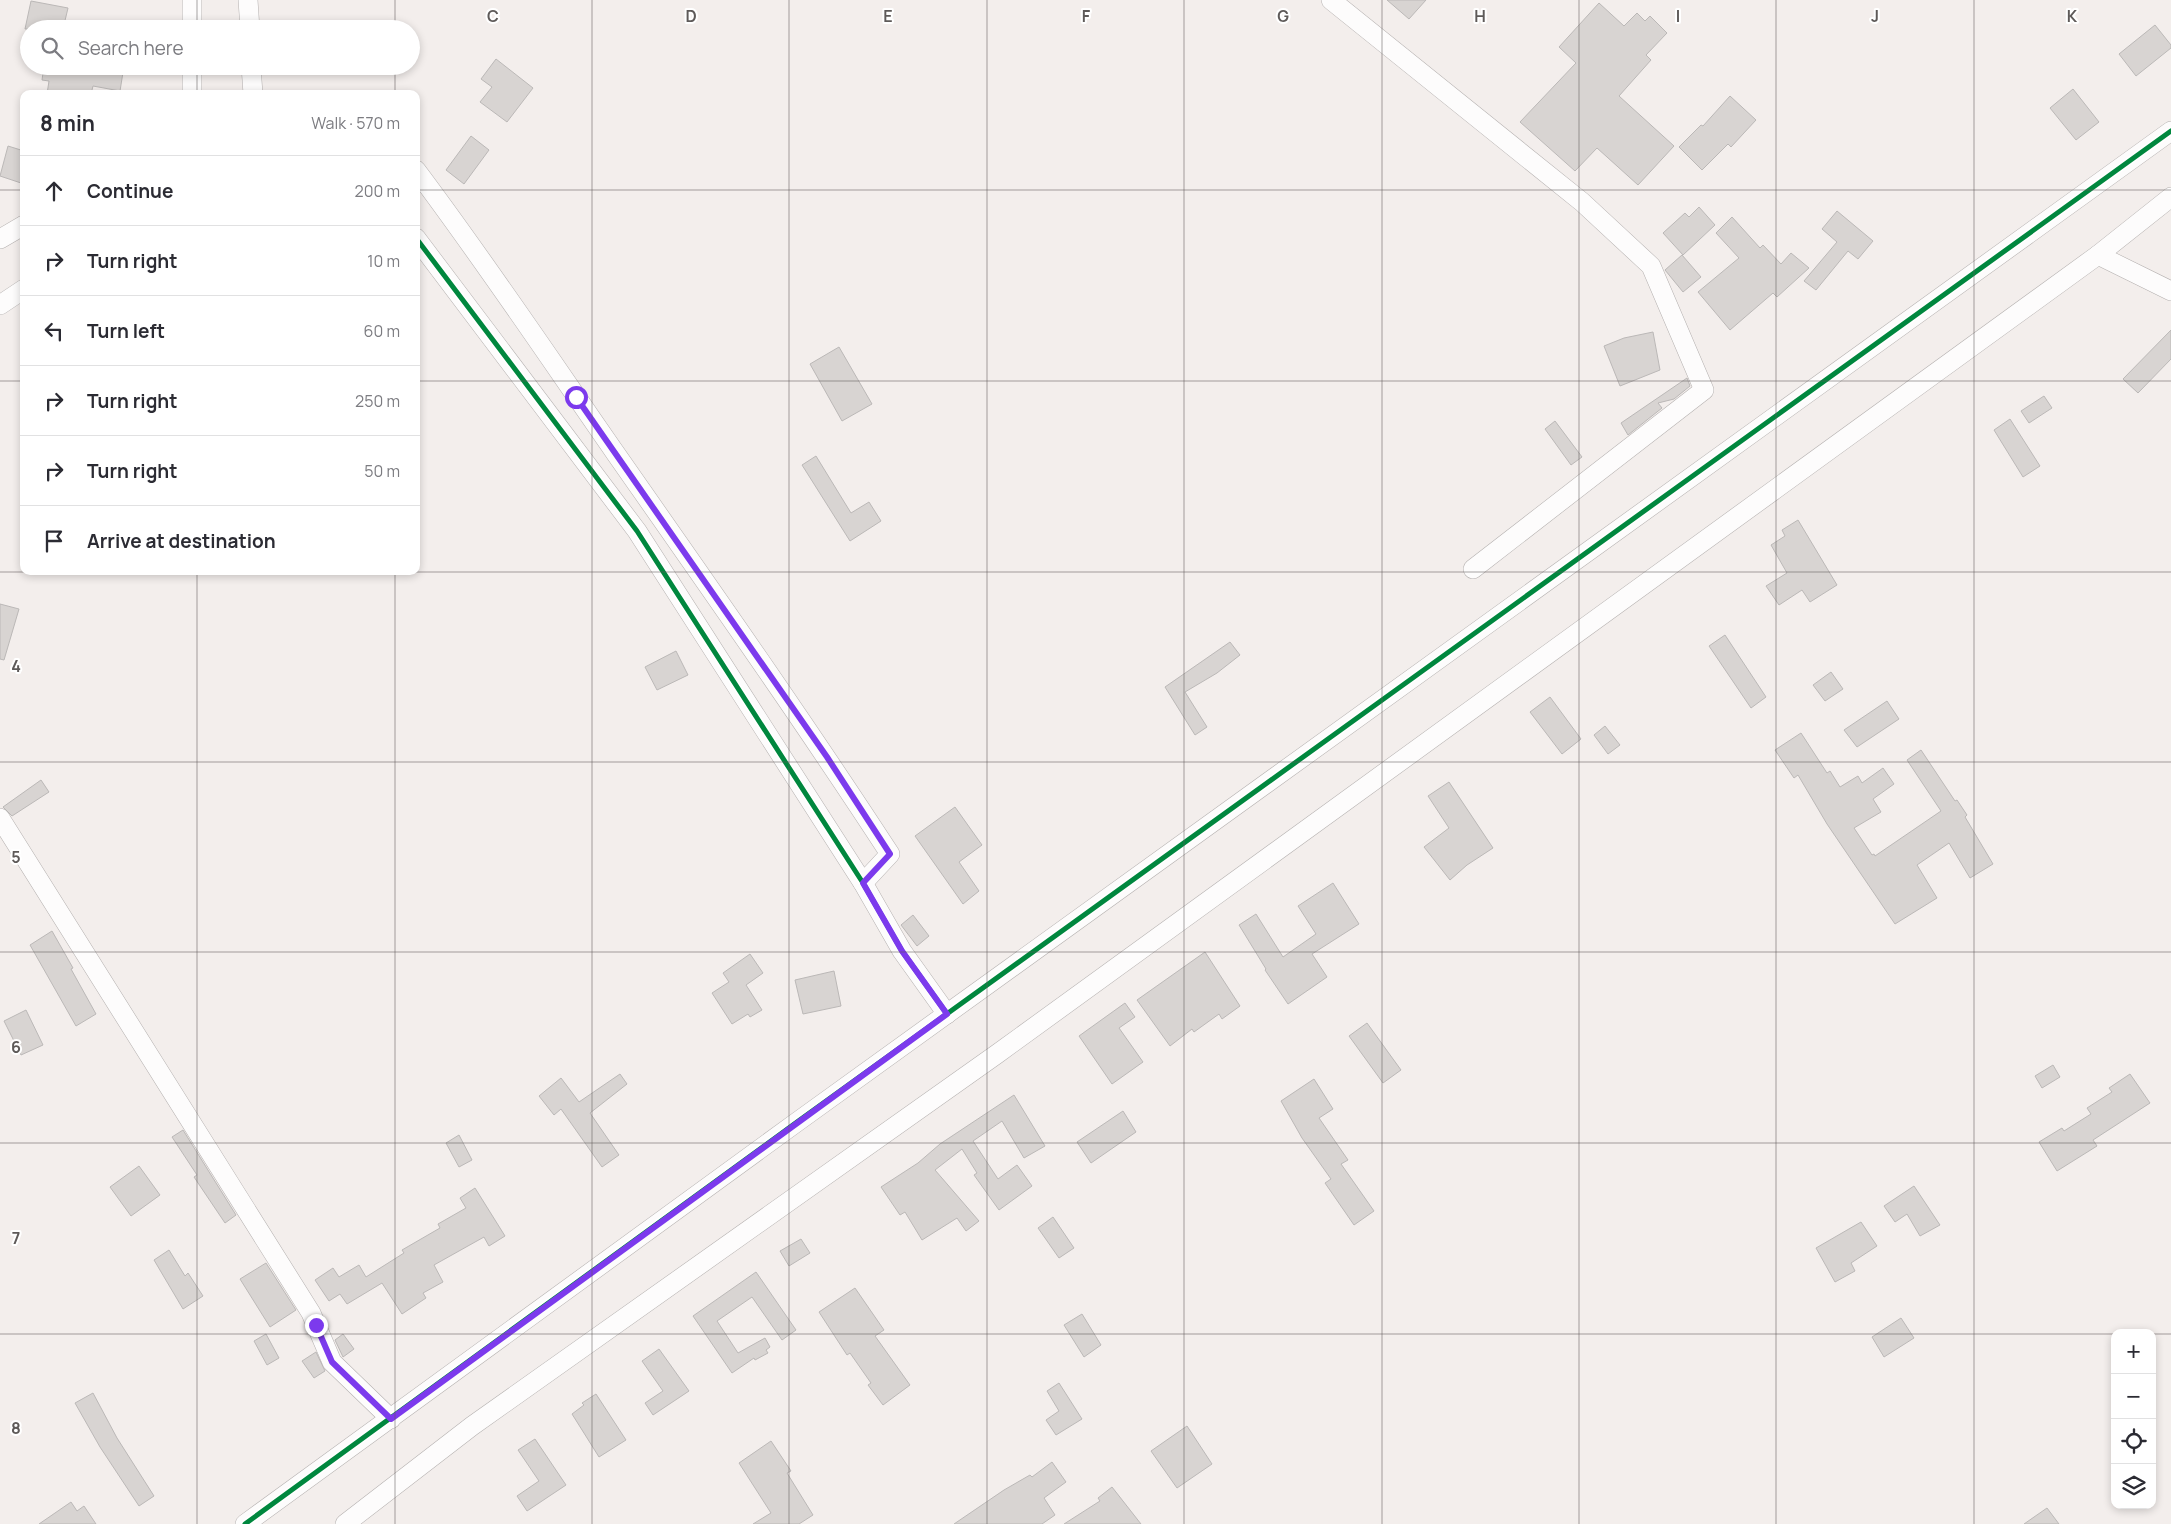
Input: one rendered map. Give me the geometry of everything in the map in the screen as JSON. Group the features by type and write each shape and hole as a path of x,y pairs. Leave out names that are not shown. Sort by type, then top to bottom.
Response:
{"street":[{"path":"192,0 192,20"},
{"path":"248,0 249,20"},
{"path":"1331,0 1582,202 1651,266 1704,390 1473,569"},
{"path":"192,75 192,90"},
{"path":"252,75 253,90"},
{"path":"245,1524 947,1014 2171,131"},
{"path":"420,175 477,252 720,602 827,757 890,854 863,883"},
{"path":"345,1524 472,1426 997,1054 2098,255 2171,197"},
{"path":"0,240 20,228"},
{"path":"420,243 637,531 863,883 902,951 947,1014"},
{"path":"2098,255 2171,291"},
{"path":"0,305 20,292"},
{"path":"0,818 311,1313 332,1362 391,1419"}],"building":[{"path":"1387,0 1426,0 1409,19"},
{"path":"31,1 68,8 65,20 27,20"},
{"path":"1599,3 1624,26 1637,13 1645,21 1650,16 1667,33 1646,55 1651,60 1619,96 1674,146 1638,185 1597,148 1575,171 1520,122 1576,63 1559,47"},
{"path":"2155,25 2171,45 2171,48 2136,76 2119,54"},
{"path":"496,59 533,88 507,122 480,102 492,87 481,79"},
{"path":"43,75 123,75 120,90 93,86 92,90 48,90 49,81 42,80"},
{"path":"2073,89 2099,122 2076,140 2050,108"},
{"path":"1730,96 1756,120 1731,147 1728,144 1702,170 1679,147 1701,125 1703,126"},
{"path":"471,136 489,150 464,184 446,170"},
{"path":"8,146 20,150 20,183 0,176"},
{"path":"1699,207 1715,225 1683,255 1663,233 1685,213 1689,217"},
{"path":"1837,211 1873,241 1858,259 1848,251 1816,290 1804,281 1837,242 1822,229"},
{"path":"1732,217 1760,248 1763,245 1781,264 1791,253 1809,268 1777,297 1773,293 1730,330 1698,292 1739,258 1716,233"},
{"path":"1682,255 1701,277 1683,292 1665,270"},
{"path":"2171,330 2171,359 2138,393 2123,379"},
{"path":"1653,332 1660,370 1620,386 1604,346 1624,338"},
{"path":"839,347 872,404 842,421 810,364"},
{"path":"1687,378 1690,386 1674,399 1658,403 1662,408 1628,435 1621,423"},
{"path":"2044,396 2052,408 2029,423 2021,411"},
{"path":"2010,419 2040,466 2023,477 1994,430"},
{"path":"1555,421 1582,457 1571,465 1545,429"},
{"path":"816,456 851,513 869,502 881,521 850,541 802,465"},
{"path":"1798,520 1837,585 1810,602 1802,590 1779,605 1766,586 1787,573 1771,545 1785,536 1782,530"},
{"path":"0,604 19,609 4,660 0,659"},
{"path":"1725,635 1766,697 1751,708 1709,646"},
{"path":"1230,642 1240,655 1217,673 1185,692 1207,727 1195,735 1165,687"},
{"path":"676,651 688,675 657,690 645,667"},
{"path":"1831,672 1843,689 1825,701 1813,685"},
{"path":"1550,697 1581,739 1562,754 1530,712"},
{"path":"1887,701 1899,719 1857,747 1844,730"},
{"path":"1605,726 1620,745 1608,754 1594,735"},
{"path":"1801,733 1827,773 1830,771 1840,787 1858,776 1862,783 1883,768 1894,784 1873,799 1881,812 1854,828 1872,855 1874,854 1875,856 1941,811 1907,760 1921,750 1955,801 1957,800 1967,815 1965,817 1993,864 1970,878 1949,843 1917,865 1937,898 1895,924 1827,824 1798,775 1794,778 1775,750"},
{"path":"41,780 49,792 12,816 3,807"},
{"path":"1449,782 1493,848 1467,865 1450,880 1424,847 1449,828 1428,796"},
{"path":"955,807 982,845 959,862 979,891 963,904 915,836"},
{"path":"1333,883 1359,924 1312,954 1327,977 1288,1004 1265,970 1239,925 1256,914 1283,957 1316,934 1298,906"},
{"path":"913,915 929,936 917,946 901,925"},
{"path":"52,931 96,1014 76,1026 30,945"},
{"path":"1205,952 1240,1006 1222,1019 1219,1014 1194,1032 1192,1029 1170,1046 1137,1000"},
{"path":"750,954 763,973 746,985 762,1010 750,1017 748,1014 732,1024 712,993 729,982 723,973"},
{"path":"834,971 841,1006 803,1014 795,980"},
{"path":"1125,1003 1135,1017 1119,1028 1143,1062 1112,1084 1079,1036"},
{"path":"26,1010 43,1045 21,1055 4,1021"},
{"path":"1367,1023 1401,1070 1383,1083 1349,1036"},
{"path":"2053,1065 2060,1077 2042,1088 2035,1076"},
{"path":"620,1074 627,1084 590,1113 619,1155 602,1167 561,1109 554,1115 539,1096 561,1078 579,1102"},
{"path":"2130,1074 2150,1103 2093,1140 2097,1146 2057,1171 2039,1142 2062,1128 2064,1131 2091,1114 2087,1108 2112,1092 2109,1088"},
{"path":"1314,1079 1333,1109 1319,1118 1348,1160 1341,1164 1374,1211 1354,1225 1325,1183 1331,1179 1302,1138 1281,1101"},
{"path":"1014,1095 1045,1146 1024,1158 1002,1121 973,1141 998,1179 1017,1165 1032,1186 999,1210 974,1175 977,1173 962,1149 935,1170 979,1221 966,1231 957,1218 922,1240 905,1212 900,1215 881,1187 918,1163 940,1144"},
{"path":"1123,1111 1136,1132 1091,1163 1077,1142"},
{"path":"183,1130 236,1215 225,1223 194,1177 197,1175 172,1137"},
{"path":"459,1135 472,1160 459,1167 446,1143"},
{"path":"139,1166 160,1195 131,1216 110,1187"},
{"path":"1914,1186 1940,1225 1920,1236 1907,1214 1895,1222 1884,1206"},
{"path":"475,1188 505,1236 489,1246 484,1237 434,1265 443,1282 423,1293 426,1298 402,1314 382,1283 347,1304 340,1294 329,1301 315,1280 333,1268 339,1277 359,1265 366,1277 404,1253 402,1250 440,1228 438,1224 466,1208 460,1198"},
{"path":"1053,1217 1074,1248 1059,1258 1038,1228"},
{"path":"1861,1222 1877,1246 1851,1263 1855,1271 1835,1282 1816,1248"},
{"path":"801,1239 810,1253 789,1266 780,1251"},
{"path":"169,1250 185,1276 188,1273 203,1296 183,1309 154,1260"},
{"path":"266,1263 296,1310 270,1327 240,1279"},
{"path":"756,1272 796,1330 782,1340 752,1297 717,1321 738,1353 765,1338 770,1347 766,1350 768,1353 755,1360 754,1358 732,1373 693,1316"},
{"path":"855,1288 884,1330 875,1336 910,1385 883,1405 868,1385 871,1383 850,1353 847,1355 819,1312"},
{"path":"1082,1314 1101,1345 1084,1357 1064,1325"},
{"path":"1901,1318 1914,1338 1884,1357 1872,1337"},
{"path":"266,1334 279,1358 267,1365 254,1341"},
{"path":"343,1334 354,1349 343,1357 335,1340"},
{"path":"659,1349 689,1391 653,1415 645,1403 663,1391 642,1361"},
{"path":"316,1352 325,1371 314,1378 302,1361"},
{"path":"1059,1383 1082,1419 1056,1435 1046,1420 1059,1411 1047,1391"},
{"path":"93,1393 117,1438 154,1496 139,1506 100,1447 75,1403"},
{"path":"596,1394 626,1440 599,1457 572,1414 584,1405 582,1403"},
{"path":"1187,1426 1212,1464 1177,1488 1151,1451"},
{"path":"535,1439 566,1485 527,1511 517,1496 539,1481 518,1450"},
{"path":"771,1441 791,1471 787,1473 813,1515 799,1524 753,1524 771,1513 739,1463"},
{"path":"1052,1462 1066,1482 1044,1498 1055,1515 1042,1524 954,1524 1004,1490 1030,1475 1032,1477"},
{"path":"1112,1487 1141,1524 1064,1524 1100,1501 1098,1498"},
{"path":"71,1502 77,1511 84,1506 96,1524 39,1524"},
{"path":"2047,1508 2059,1524 2024,1524"}],"cycle path":[{"path":"245,1524 797,1122 2171,131"},
{"path":"420,243 637,531 863,883 902,951 947,1014"}],"route":[{"path":"316,1325 332,1362 391,1419 947,1014 902,951 863,883 890,854 827,757 576,397"}]}
